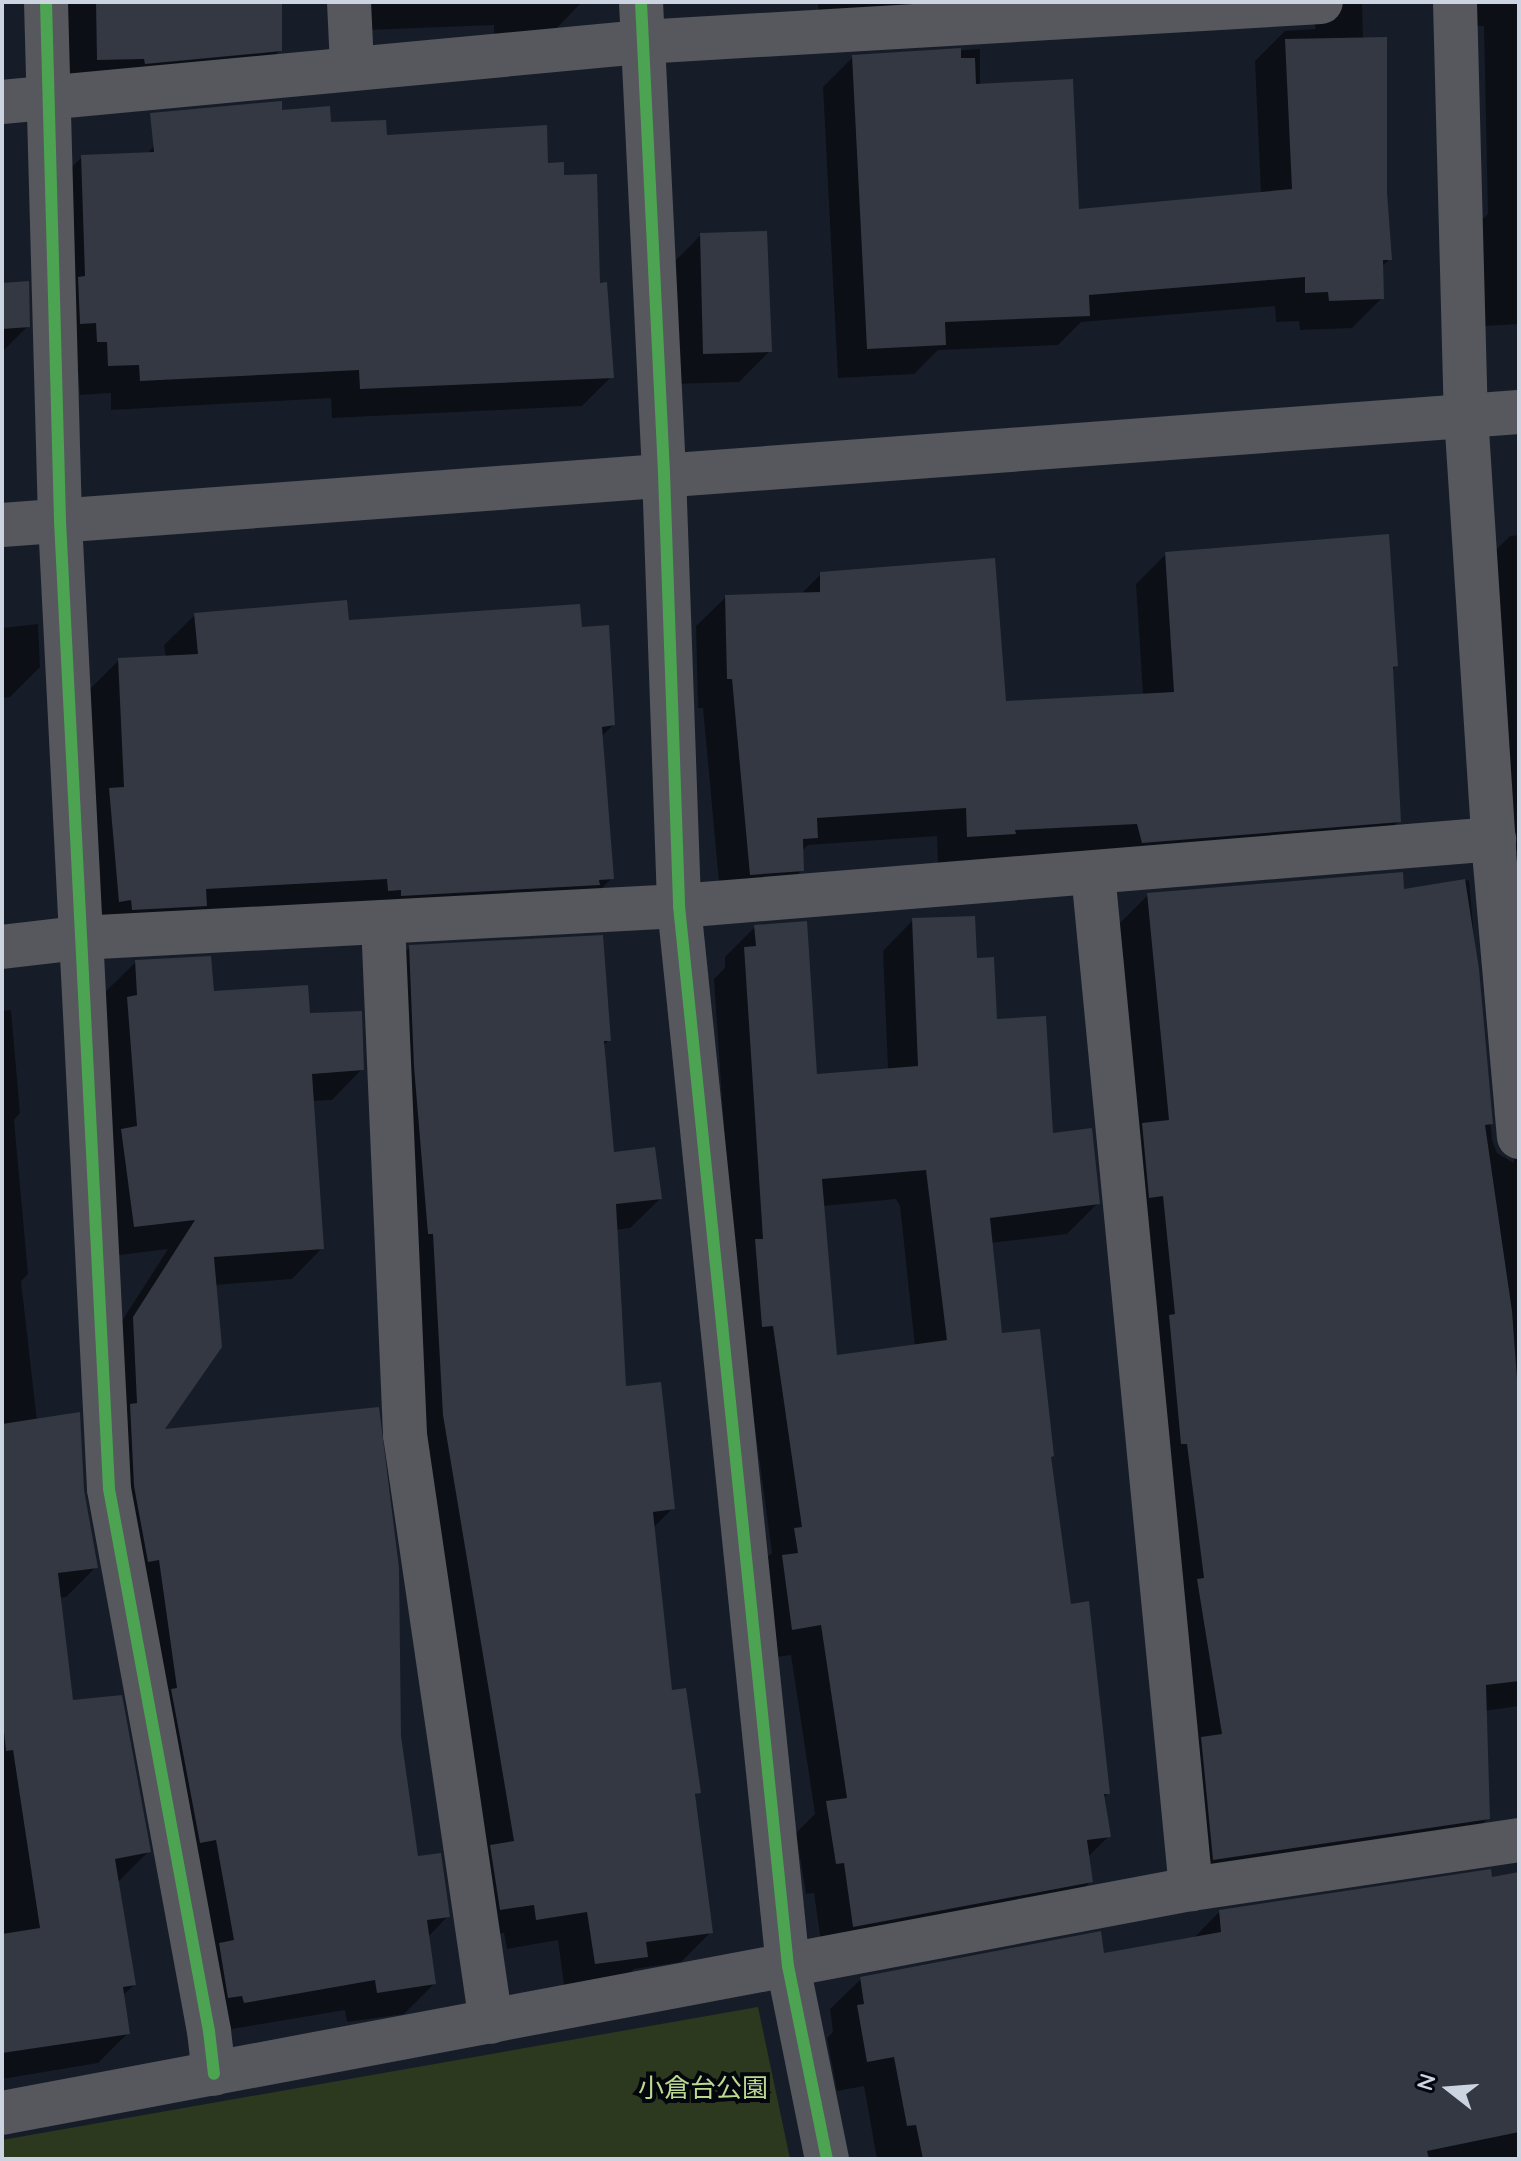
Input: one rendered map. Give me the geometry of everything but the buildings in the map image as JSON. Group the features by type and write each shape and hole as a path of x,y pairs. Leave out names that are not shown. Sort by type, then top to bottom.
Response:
{"street":[{"path":"46,2 60,521 109,1489 209,2031 214,2074"},
{"path":"349,2 352,66"},
{"path":"2,102 352,66 642,22 1321,2"},
{"path":"1455,2 1466,415 1494,839 1519,1137"},
{"path":"642,22 664,473 679,906 788,1966 827,2159"},
{"path":"2,525 664,473 1519,412"},
{"path":"2,947 79,938 679,906 1494,839"},
{"path":"1093,873 1191,1889"},
{"path":"383,922 405,1435 491,2022"},
{"path":"2,2113 1191,1889 1519,1840"}],"green space":[{"name":"小倉台公園","path":"758,2007 790,2159 2,2159 2,2140"}],"cycle path":[{"path":"46,2 60,521 109,1489 209,2031 214,2074"},
{"path":"641,2 664,473 679,906 788,1966 827,2159"}]}
